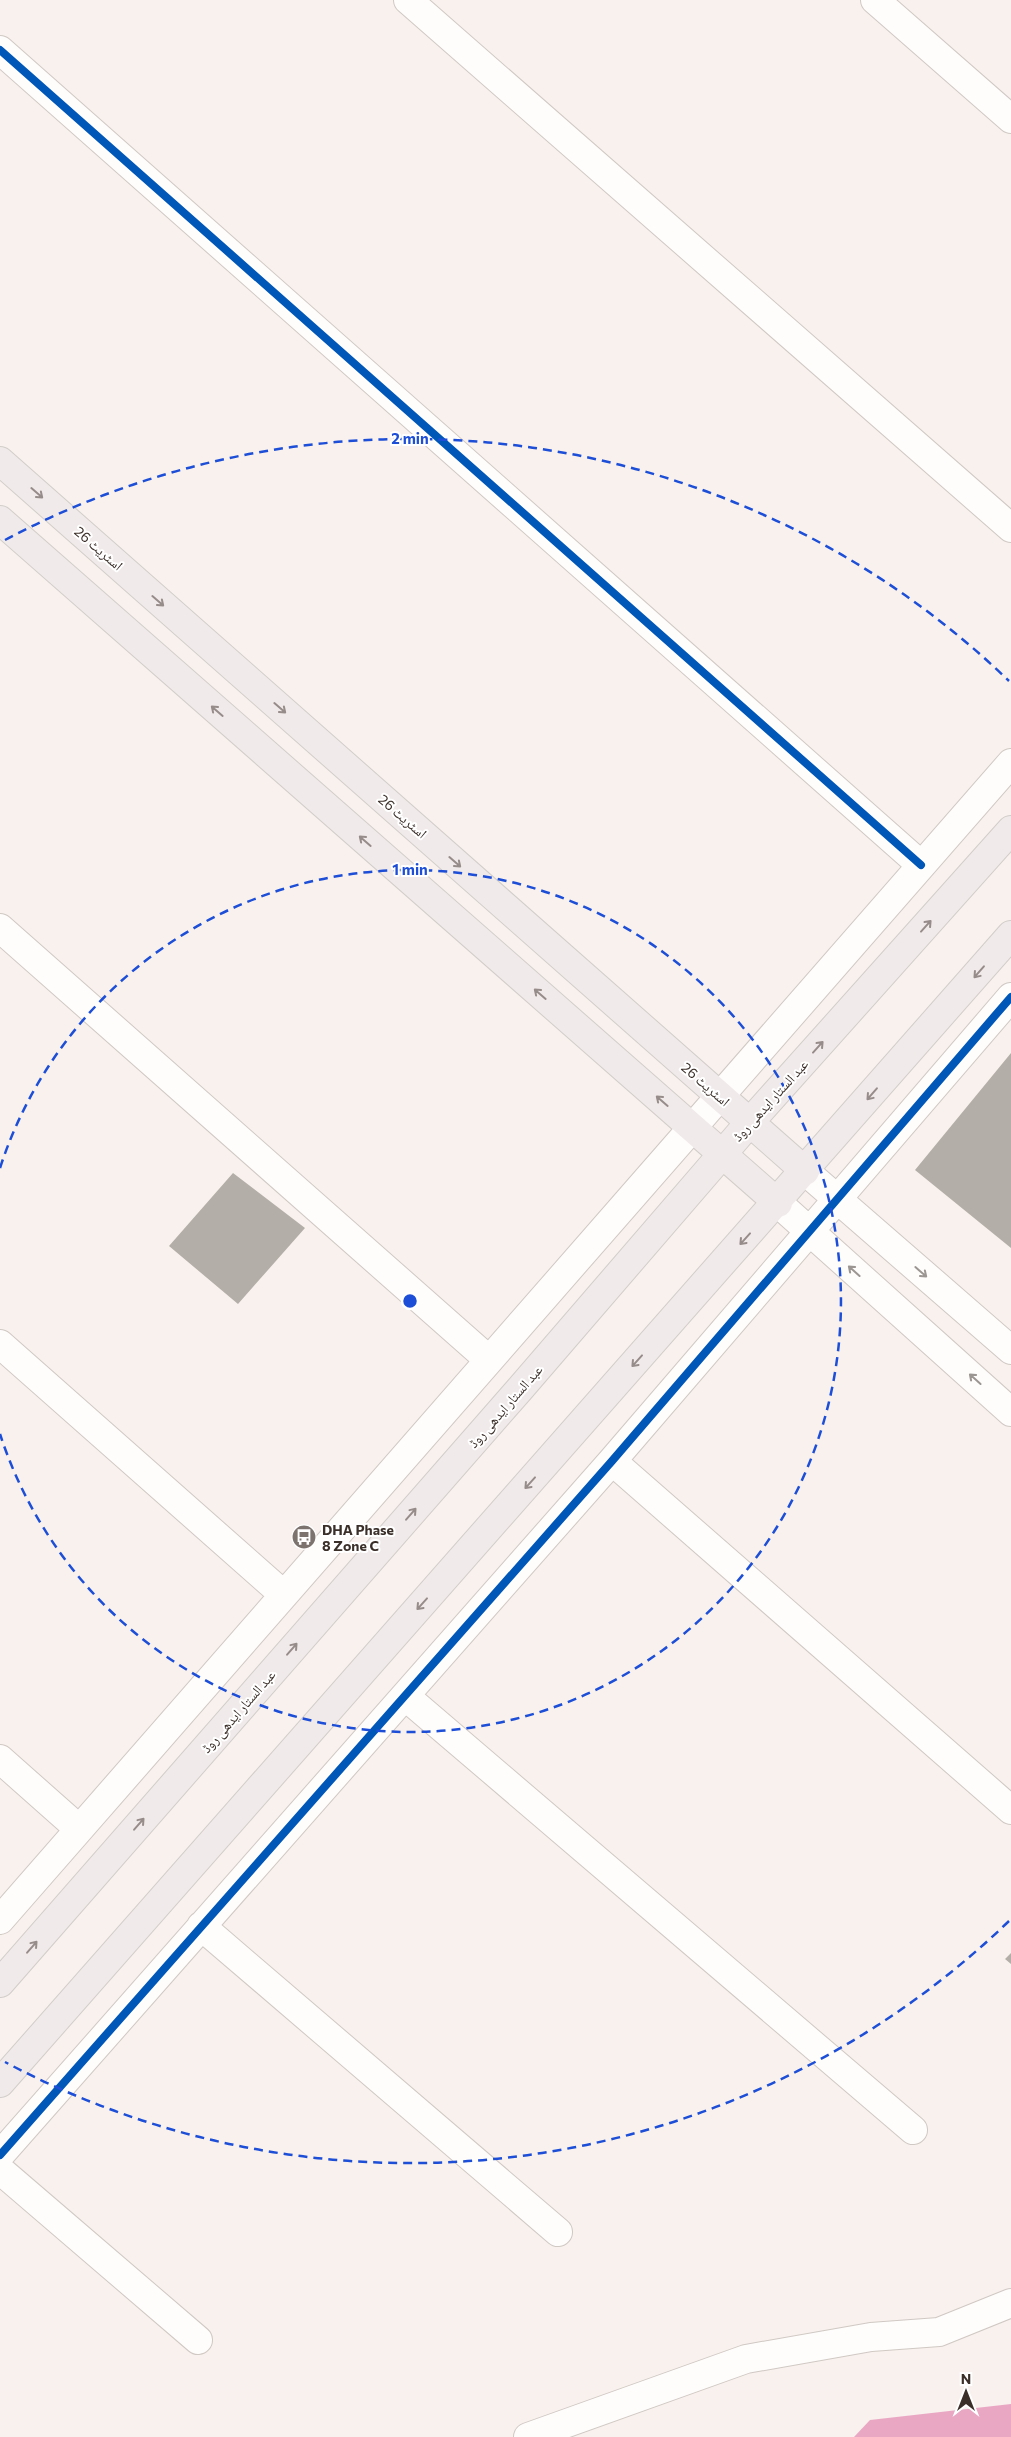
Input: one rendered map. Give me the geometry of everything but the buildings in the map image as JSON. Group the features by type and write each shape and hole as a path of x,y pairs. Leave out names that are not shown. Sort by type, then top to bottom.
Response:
{"main road":[{"name":"اسٹریٹ 26","path":"0,461 805,1171"},
{"path":"0,520 778,1203"},
{"name":"عبد الستار ایدھی روڈ","path":"0,1983 520,1390 750,1122 1011,830"},
{"path":"0,2083 152,1908 778,1203 1011,935"}],"street":[{"path":"408,0 1011,528"},
{"path":"875,0 1011,119"},
{"path":"0,50 921,865"},
{"path":"0,1920 1011,763"},
{"path":"0,928 490,1360"},
{"path":"0,2155 612,1460 1011,997"},
{"path":"805,1171 1011,1350"},
{"path":"778,1203 1011,1412"},
{"path":"0,1344 284,1595"},
{"path":"612,1460 1011,1810"},
{"path":"404,1696 913,2130"},
{"path":"0,1759 79,1829"},
{"path":"201,1926 558,2232"},
{"path":"0,2170 198,2340"},
{"path":"528,2437 746,2359 871,2337 939,2332 1011,2303"}],"shaded area":[{"path":"1011,2404 1011,2437 854,2437 870,2420"}],"cycle path":[{"path":"0,50 921,865"},
{"path":"0,2155 612,1461 1011,997"}],"place":[{"name":"DHA Phase 8 Zone C","path":"304,1537"}]}
